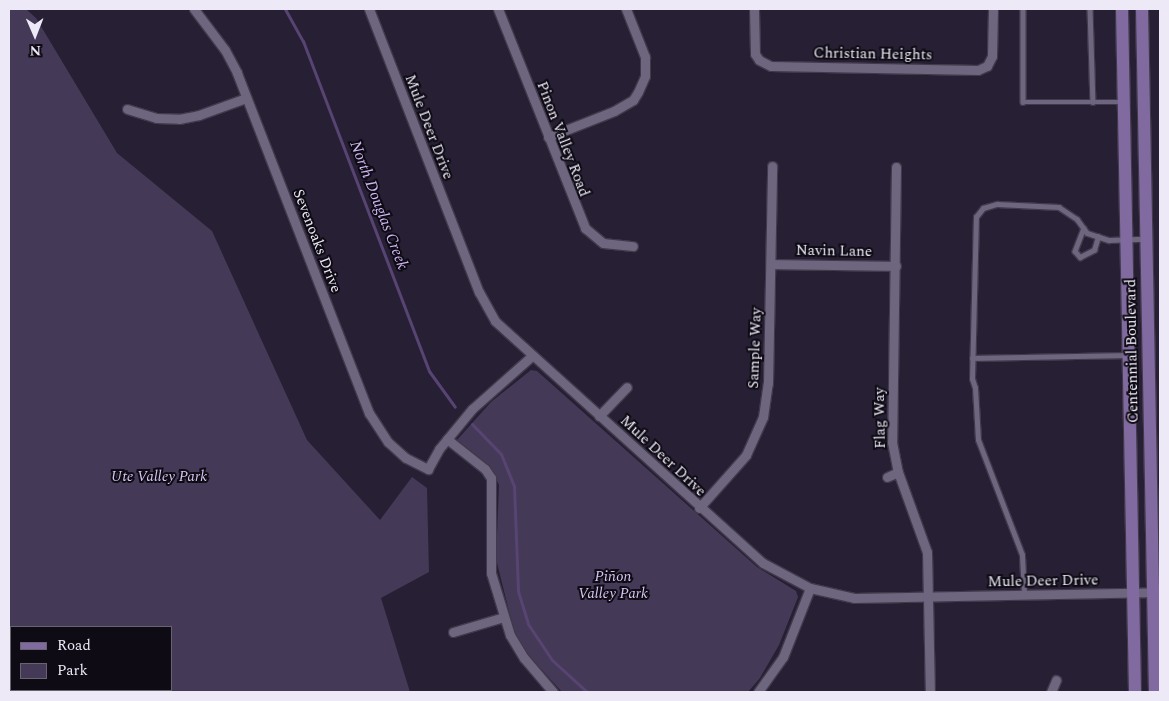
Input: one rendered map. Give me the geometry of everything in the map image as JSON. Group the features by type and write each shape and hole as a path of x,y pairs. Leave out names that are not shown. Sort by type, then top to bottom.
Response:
{"main road":[{"name":"Centennial Boulevard","path":"1122,9 1135,692"},
{"name":"Centennial Boulevard","path":"1142,9 1146,239 1156,592 1154,692"}],"street":[{"name":"Sevenoaks Drive","path":"194,9 225,50 246,98 374,423 397,451 428,469 447,439"},
{"name":"Mule Deer Drive","path":"369,9 481,297 501,329 699,508 763,563 810,588 854,598 1156,592"},
{"name":"Pinon Valley Road","path":"498,9 585,228 603,243 633,246"},
{"path":"548,137 614,111 633,100 638,92 645,76 645,57 626,9"},
{"name":"Christian Heights","path":"754,9 754,47 758,60 771,66 978,70 986,66 992,56 993,9"},
{"path":"127,109 156,118 179,118 199,115 246,98"},
{"name":"Sample Way","path":"699,508 746,456 763,418 768,383 772,166"},
{"name":"Flag Way","path":"896,167 892,442 898,472 925,541 929,597 930,692"},
{"name":"Navin Lane","path":"771,264 896,266"},
{"path":"532,356 472,409 447,439 485,469 491,478 494,493 490,564 504,617 524,658 553,692"},
{"path":"599,416 627,387"},
{"path":"887,476 898,472"},
{"path":"758,692 783,656 810,588"},
{"path":"453,632 504,617"},
{"path":"1051,692 1056,680"}],"lane":[{"path":"1023,9 1023,102 1124,102"},
{"path":"1090,9 1093,102"},
{"path":"1024,595 1022,555 978,440 972,358 974,229 976,217 984,208 997,204 1059,207 1077,219 1087,233 1098,237 1126,240 1146,239"},
{"path":"1084,228 1075,251 1080,257 1094,250 1098,237"},
{"path":"972,358 1128,355"}],"green space":[{"name":"Ute Valley Park","path":"9,9 26,9 36,18 117,153 212,231 307,440 380,520 412,477 427,488 429,572 381,598 410,692 9,692"},
{"name":"Piñon Valley Park","path":"531,370 537,371 757,567 796,591 798,597 779,645 760,678 748,692 562,692 523,649 514,631 496,559 499,485 491,469 457,440 491,402"}],"waterway":[{"name":"North Douglas Creek","path":"285,9 303,41 429,371 455,407"},
{"name":"North Douglas Creek","path":"472,424 501,454 514,486 518,591 528,624 552,660 587,692"}]}
